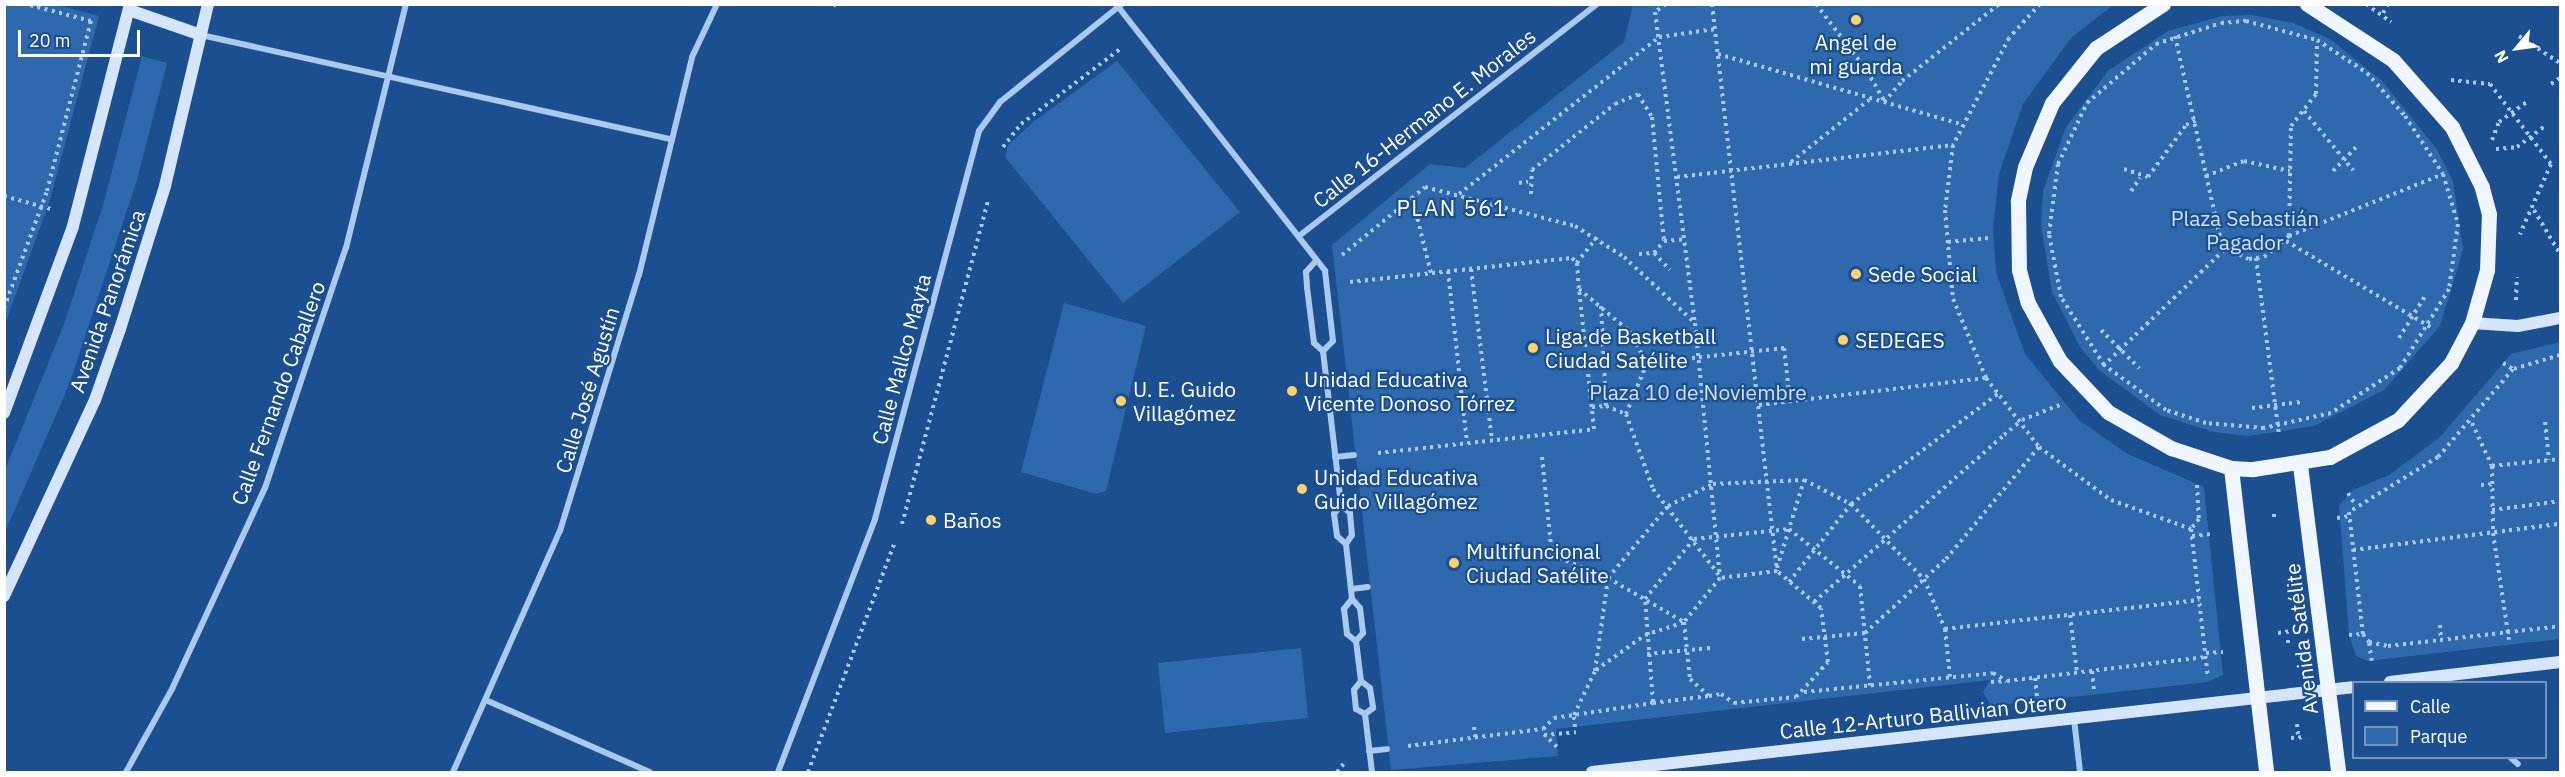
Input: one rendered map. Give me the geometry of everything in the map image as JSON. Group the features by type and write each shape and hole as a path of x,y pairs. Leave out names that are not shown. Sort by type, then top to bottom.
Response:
{"main road":[{"name":"Avenida Panorámica","path":"4,596 94,400 120,329 165,186 208,4"},
{"path":"2163,4 2096,48 2052,103 2029,156 2018,201 2019,270 2042,332 2080,387 2139,432 2231,468 2300,465 2354,447 2398,420 2436,383 2472,323 2490,242 2482,187 2452,127 2393,60 2307,4"},
{"path":"4,413 73,226 130,7 201,35"},
{"path":"2472,323 2518,326 2560,318"},
{"name":"Avenida Satélite","path":"2300,465 2338,772"},
{"path":"2231,468 2266,772"},
{"path":"2399,681 2560,663"},
{"path":"2329,690 2352,687"},
{"name":"Calle 12-Arturo Ballivian Otero","path":"1592,772 2329,690"}],"street":[{"name":"Calle Fernando Caballero","path":"126,772 172,689 265,488 346,248 406,4"},
{"name":"Calle José Agustín","path":"453,772 488,701 560,531 601,408 693,57 717,4"},
{"name":"Calle 16-Hermano E. Morales","path":"1299,236 1597,4"},
{"path":"1119,6 1299,236 1313,259 1325,271 1330,284 1333,341 1323,351"},
{"name":"Calle Mallco Mayta","path":"778,772 875,519 979,131 1000,102 1119,6"},
{"path":"201,35 671,139"},
{"path":"1313,259 1306,272 1307,287 1314,343 1323,351 1341,505 1350,513 1352,535 1346,544 1352,599 1360,608 1363,633 1356,641"},
{"path":"1335,457 1354,455"},
{"path":"1341,505 1334,514 1337,537 1346,544"},
{"path":"1351,589 1368,587"},
{"path":"1352,599 1344,609 1347,634 1356,641 1361,681 1370,688 1373,708 1365,714"},
{"path":"1361,681 1353,690 1356,709 1365,714"},
{"path":"488,701 650,772"},
{"path":"1365,714 1372,772"},
{"path":"2074,719 2080,772"},
{"path":"1369,751 1386,749"},
{"path":"2512,759 2518,764"},
{"path":"2519,772 2518,764 2521,759"}],"path":[{"path":"4,308 41,206 91,21 26,4"},
{"path":"1666,4 1655,12 1699,357 1713,484 1720,578"},
{"path":"1712,4 1776,571 1821,608 1825,637 1828,662 1804,692"},
{"path":"1816,4 1867,70 1884,102"},
{"path":"1884,102 1902,81 1999,4"},
{"path":"2040,4 2008,38 1960,124 1953,145 1945,210 1953,299 1986,378 2022,420 2039,447 2111,500 2191,529"},
{"path":"2366,4 2383,13 2392,23"},
{"path":"2383,13 2388,4"},
{"path":"2222,16 2223,22"},
{"path":"2281,28 2284,21"},
{"path":"2226,249 2256,258 2286,241 2289,236 2291,126 2316,94 2317,40 2281,28 2223,22 2175,36 2136,57 2087,103 2058,164 2049,199 2049,234 2061,297 2104,365 2166,410 2215,423 2278,426 2311,419 2382,384 2430,327 2449,289 2458,244 2452,194 2443,174 2289,236"},
{"path":"1459,195 1659,37 1715,29"},
{"path":"2175,36 2198,120 2206,176 2226,249"},
{"path":"2519,36 2560,63"},
{"path":"1001,154 1010,133 1117,51 1112,45"},
{"path":"1719,54 1869,100 1884,102 1960,124"},
{"path":"2551,84 2560,78"},
{"path":"2442,79 2490,84 2551,164 2519,242"},
{"path":"1638,94 1641,87"},
{"path":"1531,194 1528,182 1532,170 1574,133 1627,96 1638,94"},
{"path":"1638,94 1652,117 1664,241"},
{"path":"1791,163 1869,100"},
{"path":"2527,102 2499,122 2489,149 2517,147 2545,126"},
{"path":"2304,111 2353,170"},
{"path":"2124,169 2140,178 2148,177 2186,125 2198,120"},
{"path":"1677,177 1953,145"},
{"path":"2332,171 2358,145"},
{"path":"2206,176 2244,161 2290,171"},
{"path":"1658,171 1664,170"},
{"path":"2131,191 2140,178"},
{"path":"1519,183 1528,182"},
{"path":"1342,255 1348,245 1425,187 1549,216 1597,237 1695,323"},
{"path":"808,772 920,470 990,194"},
{"path":"4,196 51,210"},
{"path":"1412,197 1431,273"},
{"path":"2534,209 2560,254"},
{"path":"1577,263 1597,237"},
{"path":"1639,254 1654,253 1664,241 1684,238"},
{"path":"1948,242 1993,238"},
{"path":"1344,240 1348,245"},
{"path":"2286,241 2430,327"},
{"path":"2104,365 2226,249"},
{"path":"1654,253 1670,270"},
{"path":"1342,283 1572,258 1577,263 1594,429 1374,453"},
{"path":"2256,258 2279,434"},
{"path":"2516,306 2518,263"},
{"path":"1471,268 1492,440"},
{"path":"1448,271 1467,443"},
{"path":"1579,289 1629,331 1647,363"},
{"path":"2399,338 2425,296"},
{"path":"1601,306 1606,406"},
{"path":"2101,330 2139,368"},
{"path":"1647,363 1784,348 1790,401"},
{"path":"2372,661 2369,642 2362,634 2355,571 2350,516 2355,504 2411,476 2472,423 2513,369 2524,362 2560,355"},
{"path":"2523,356 2524,362"},
{"path":"1647,363 1626,414 1646,472 1720,578"},
{"path":"2503,363 2513,369"},
{"path":"1759,405 1986,378"},
{"path":"1789,582 1851,504 2000,392"},
{"path":"2252,408 2301,402"},
{"path":"1814,602 1890,540 2022,420 2063,403"},
{"path":"1592,407 1606,406 1626,414"},
{"path":"2311,419 2314,426"},
{"path":"2545,422 2549,460"},
{"path":"2213,432 2215,423"},
{"path":"2472,423 2492,466 2493,533 2506,632"},
{"path":"1802,639 1864,633 1924,579 2039,447"},
{"path":"1542,457 1552,555 1608,578 1684,622"},
{"path":"2492,466 2560,459"},
{"path":"1544,735 1576,729 1574,715 1595,671 1608,578 1668,506 1713,484 1767,478 1804,480 1851,504 1890,540 1924,579 1945,629 1950,677"},
{"path":"1776,571 1804,480"},
{"path":"2196,481 2199,519 2191,529 2208,681"},
{"path":"2481,485 2494,484"},
{"path":"2348,493 2355,504"},
{"path":"2492,510 2560,501"},
{"path":"2268,522 2274,516 2280,520"},
{"path":"2337,518 2350,516"},
{"path":"2353,550 2560,524"},
{"path":"1653,703 1647,654 1645,599 1694,539 1789,529 1860,586 1870,685"},
{"path":"2192,536 2210,534"},
{"path":"1595,671 1646,635 1684,622 1720,578 1776,571"},
{"path":"2349,572 2355,571"},
{"path":"1945,629 2199,600"},
{"path":"2070,615 2077,673"},
{"path":"1684,622 1690,679 1709,696"},
{"path":"2440,625 2441,639"},
{"path":"2369,642 2388,646 2560,626"},
{"path":"2349,635 2362,634"},
{"path":"1647,654 1712,648"},
{"path":"1991,682 2077,673 2223,652"},
{"path":"2092,671 2095,694"},
{"path":"1416,746 1543,729 1554,718 1721,694 1734,704 1804,692 1993,673 2007,681"},
{"path":"2035,678 2037,701"},
{"path":"2297,724 2298,736"},
{"path":"1474,727 1475,737"},
{"path":"1543,729 1544,735 1557,747"}],"green space":[{"path":"5,4 57,5 99,16 50,200 5,324"},
{"name":"Plaza 10 de Noviembre","path":"1633,5 2113,5 2071,38 2023,104 1999,174 1993,228 1996,272 2025,354 2079,420 2126,453 2204,487 2223,675 2208,682 1991,706 1983,692 1990,680 1556,729 1558,756 1391,770 1332,245 1430,164 1465,168 1624,42"},
{"name":"Plaza Sebastián Pagador","path":"2252,15 2293,23 2330,39 2383,82 2436,148 2453,181 2463,250 2440,326 2384,390 2314,426 2248,436 2213,432 2160,415 2099,370 2080,347 2052,292 2041,226 2043,191 2066,127 2108,71 2168,31 2222,16"},
{"path":"142,56 167,63 137,180 69,385 5,532 5,470 64,324 103,205"},
{"path":"1117,61 1240,212 1123,303 1005,157 1008,145 1033,122"},
{"path":"1064,303 1146,326 1106,491 1096,494 1021,472"},
{"path":"2560,342 2560,639 2368,661 2356,656 2349,635 2339,505 2353,490 2389,475 2439,438 2511,354"},
{"path":"1301,648 1308,718 1165,733 1158,663"}],"place":[{"name":"Angel de mi guarda","path":"1856,20"},
{"name":"Sede Social","path":"1856,274"},
{"name":"SEDEGES","path":"1843,340"},
{"name":"Liga de Basketball Ciudad Satélite","path":"1533,348"},
{"name":"Unidad Educativa Vicente Donoso Tórrez","path":"1292,391"},
{"name":"U. E. Guido Villagómez","path":"1121,401"},
{"name":"Unidad Educativa Guido Villagómez","path":"1302,489"},
{"name":"Baños","path":"931,520"},
{"name":"Multifuncional Ciudad Satélite","path":"1454,563"}],"district":[{"name":"PLAN 561","path":"1452,208"}]}
